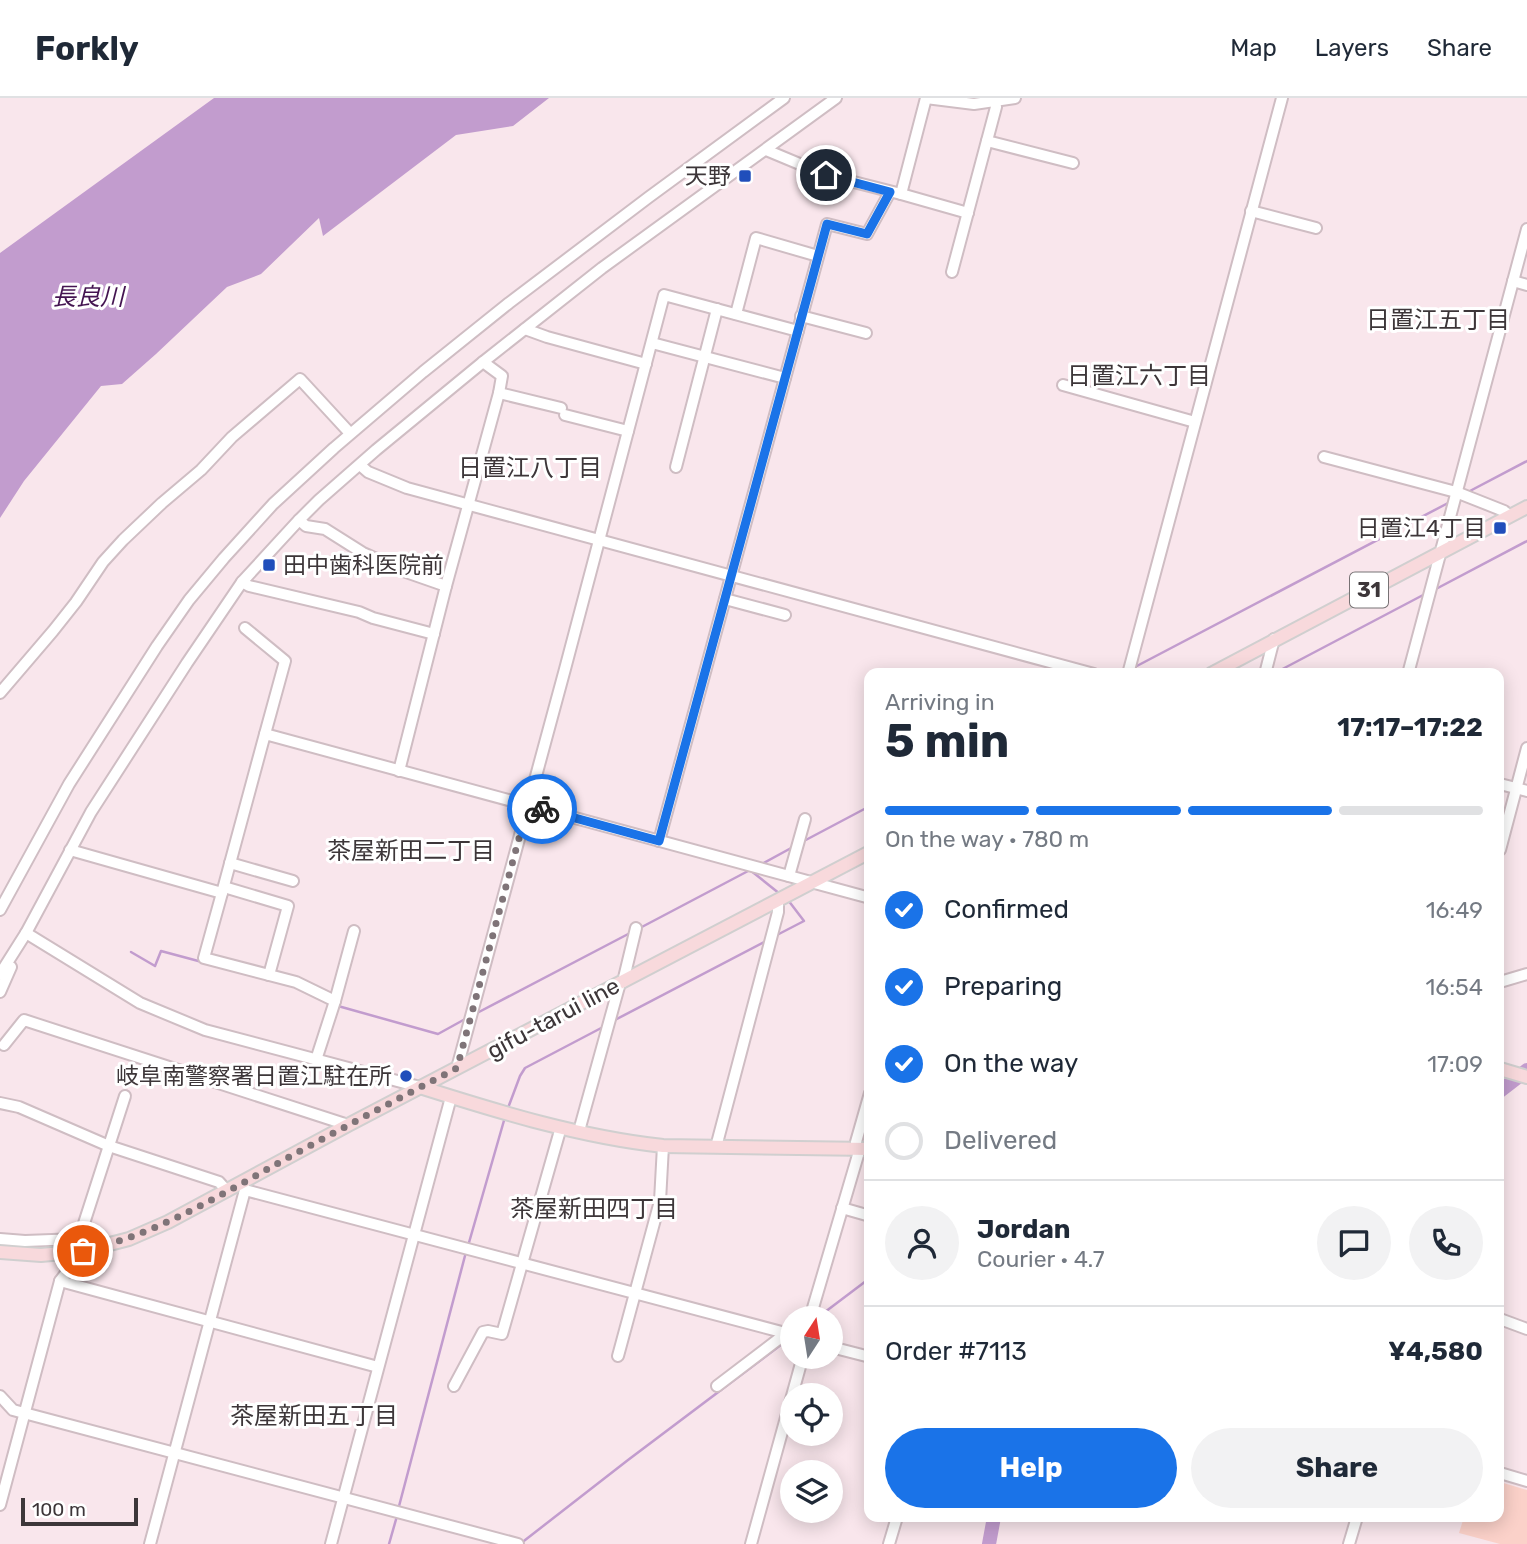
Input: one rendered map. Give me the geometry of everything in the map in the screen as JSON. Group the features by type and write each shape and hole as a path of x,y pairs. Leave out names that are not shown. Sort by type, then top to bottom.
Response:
{"main road":[{"name":"31","path":"1222,668 1526,508"},
{"name":"gifu-tarui line","path":"0,1252 41,1255 63,1253 108,1245 158,1226 227,1191 244,1186 348,1125 864,855"},
{"path":"1504,1071 1527,1077"},
{"path":"420,1087 561,1127 631,1142 663,1146 863,1149"}],"street":[{"path":"0,910 5,894 69,785 157,646 224,558 273,504 334,448 509,303 784,98"},
{"path":"0,974 26,933 114,774 242,582 299,520 319,500 483,362 602,268 836,98"},
{"path":"659,841 827,224 867,234 895,193 926,98 959,103 1015,98"},
{"path":"1130,668 1282,98"},
{"path":"952,272 996,107 990,101"},
{"path":"988,141 1073,163"},
{"path":"766,149 826,175 968,213"},
{"path":"1251,211 1316,228"},
{"path":"1410,668 1527,229"},
{"path":"736,314 756,238 818,256"},
{"path":"1513,281 1527,285"},
{"path":"457,1068 664,295 798,331"},
{"path":"676,467 718,309"},
{"path":"801,316 866,333"},
{"path":"525,329 646,364"},
{"path":"652,343 785,378"},
{"path":"398,771 499,393 502,376 483,362"},
{"path":"0,693 54,631 103,562 123,540 201,470 232,438 300,379 346,430"},
{"path":"1063,386 1195,422"},
{"path":"499,393 628,432"},
{"path":"1324,457 1456,492 1504,510 1510,516"},
{"path":"360,465 368,472 407,488 1072,668"},
{"path":"299,520 306,526 325,529 363,553 403,571 446,586"},
{"path":"242,582 434,634"},
{"path":"724,599 785,615"},
{"path":"245,628 285,661 204,958 304,985 335,1001"},
{"path":"1267,668 1274,639"},
{"path":"265,734 864,896"},
{"path":"1504,839 1522,790 1527,748"},
{"path":"1504,785 1522,790"},
{"path":"789,876 805,819"},
{"path":"70,850 288,906 269,975"},
{"path":"230,863 293,881"},
{"path":"716,1147 778,912 778,900"},
{"path":"579,1131 636,928"},
{"path":"316,1060 354,931"},
{"path":"26,933 115,989 205,1030 420,1087"},
{"path":"0,992 15,951"},
{"path":"1504,981 1527,974"},
{"path":"1,1048 24,1020 348,1125"},
{"path":"0,1239 79,1240 125,1096"},
{"path":"331,1544 451,1097"},
{"path":"0,1103 19,1107 108,1146 219,1182 227,1191"},
{"path":"813,1306 858,1155 863,1149 856,1142 864,1114"},
{"path":"454,1386 483,1332 502,1334 561,1127"},
{"path":"618,1356 660,1201 663,1146"},
{"path":"150,1544 244,1186 522,1264 780,1332"},
{"path":"842,1208 864,1214"},
{"path":"0,1505 4,1476 60,1281 71,1262"},
{"path":"60,1281 378,1367"},
{"path":"1504,1320 1527,1329"},
{"path":"717,1386 780,1338"},
{"path":"844,1350 864,1355"},
{"path":"751,1544 799,1369"},
{"path":"0,1396 13,1410 518,1544"},
{"path":"1504,1474 1527,1481"},
{"path":"889,1544 896,1522"},
{"path":"1349,1544 1356,1522"}],"shaded area":[{"path":"1504,1483 1527,1490 1527,1544 1500,1544 1459,1533 1462,1522 1504,1522"}],"water":[{"name":"長良川","path":"214,98 549,98 513,126 456,135 323,236 319,218 261,274 227,287 122,384 101,386 24,481 0,518 0,253"}],"waterway":[{"path":"1468,492 1527,461"},
{"path":"1133,668 1450,502"},
{"path":"1434,590 1527,541"},
{"path":"1284,668 1425,594"},
{"path":"802,842 864,809"},
{"path":"762,864 793,847"},
{"path":"750,870 780,894"},
{"path":"638,929 750,870"},
{"path":"775,936 804,921 788,900"},
{"path":"477,1013 632,932"},
{"path":"613,1021 766,941"},
{"path":"131,952 155,966 161,951 202,962"},
{"path":"338,1006 438,1034 467,1018"},
{"path":"508,1108 525,1068 605,1026"},
{"path":"1504,1088 1527,1070"},
{"path":"468,1246 505,1117"},
{"path":"398,1510 466,1252"},
{"path":"833,1306 864,1283"},
{"path":"520,1544 780,1346"},
{"path":"389,1544 397,1516"},
{"path":"989,1544 993,1522"}],"way so far":[{"path":"83,1251 115,1243 168,1222 457,1068 528,805 542,809"}],"place":[{"name":"天野","path":"745,176"},
{"name":"日置江4丁目","path":"1500,528"},
{"name":"田中歯科医院前","path":"269,565"},
{"name":"岐阜南警察署日置江駐在所","path":"406,1076"}],"district":[{"name":"日置江五丁目","path":"1438,320"},
{"name":"日置江六丁目","path":"1139,376"},
{"name":"日置江八丁目","path":"530,468"},
{"name":"茶屋新田二丁目","path":"411,851"},
{"name":"茶屋新田四丁目","path":"594,1209"},
{"name":"茶屋新田五丁目","path":"314,1416"}],"route":[{"path":"542,809 659,841 827,224 867,234 890,192 826,175"}]}
